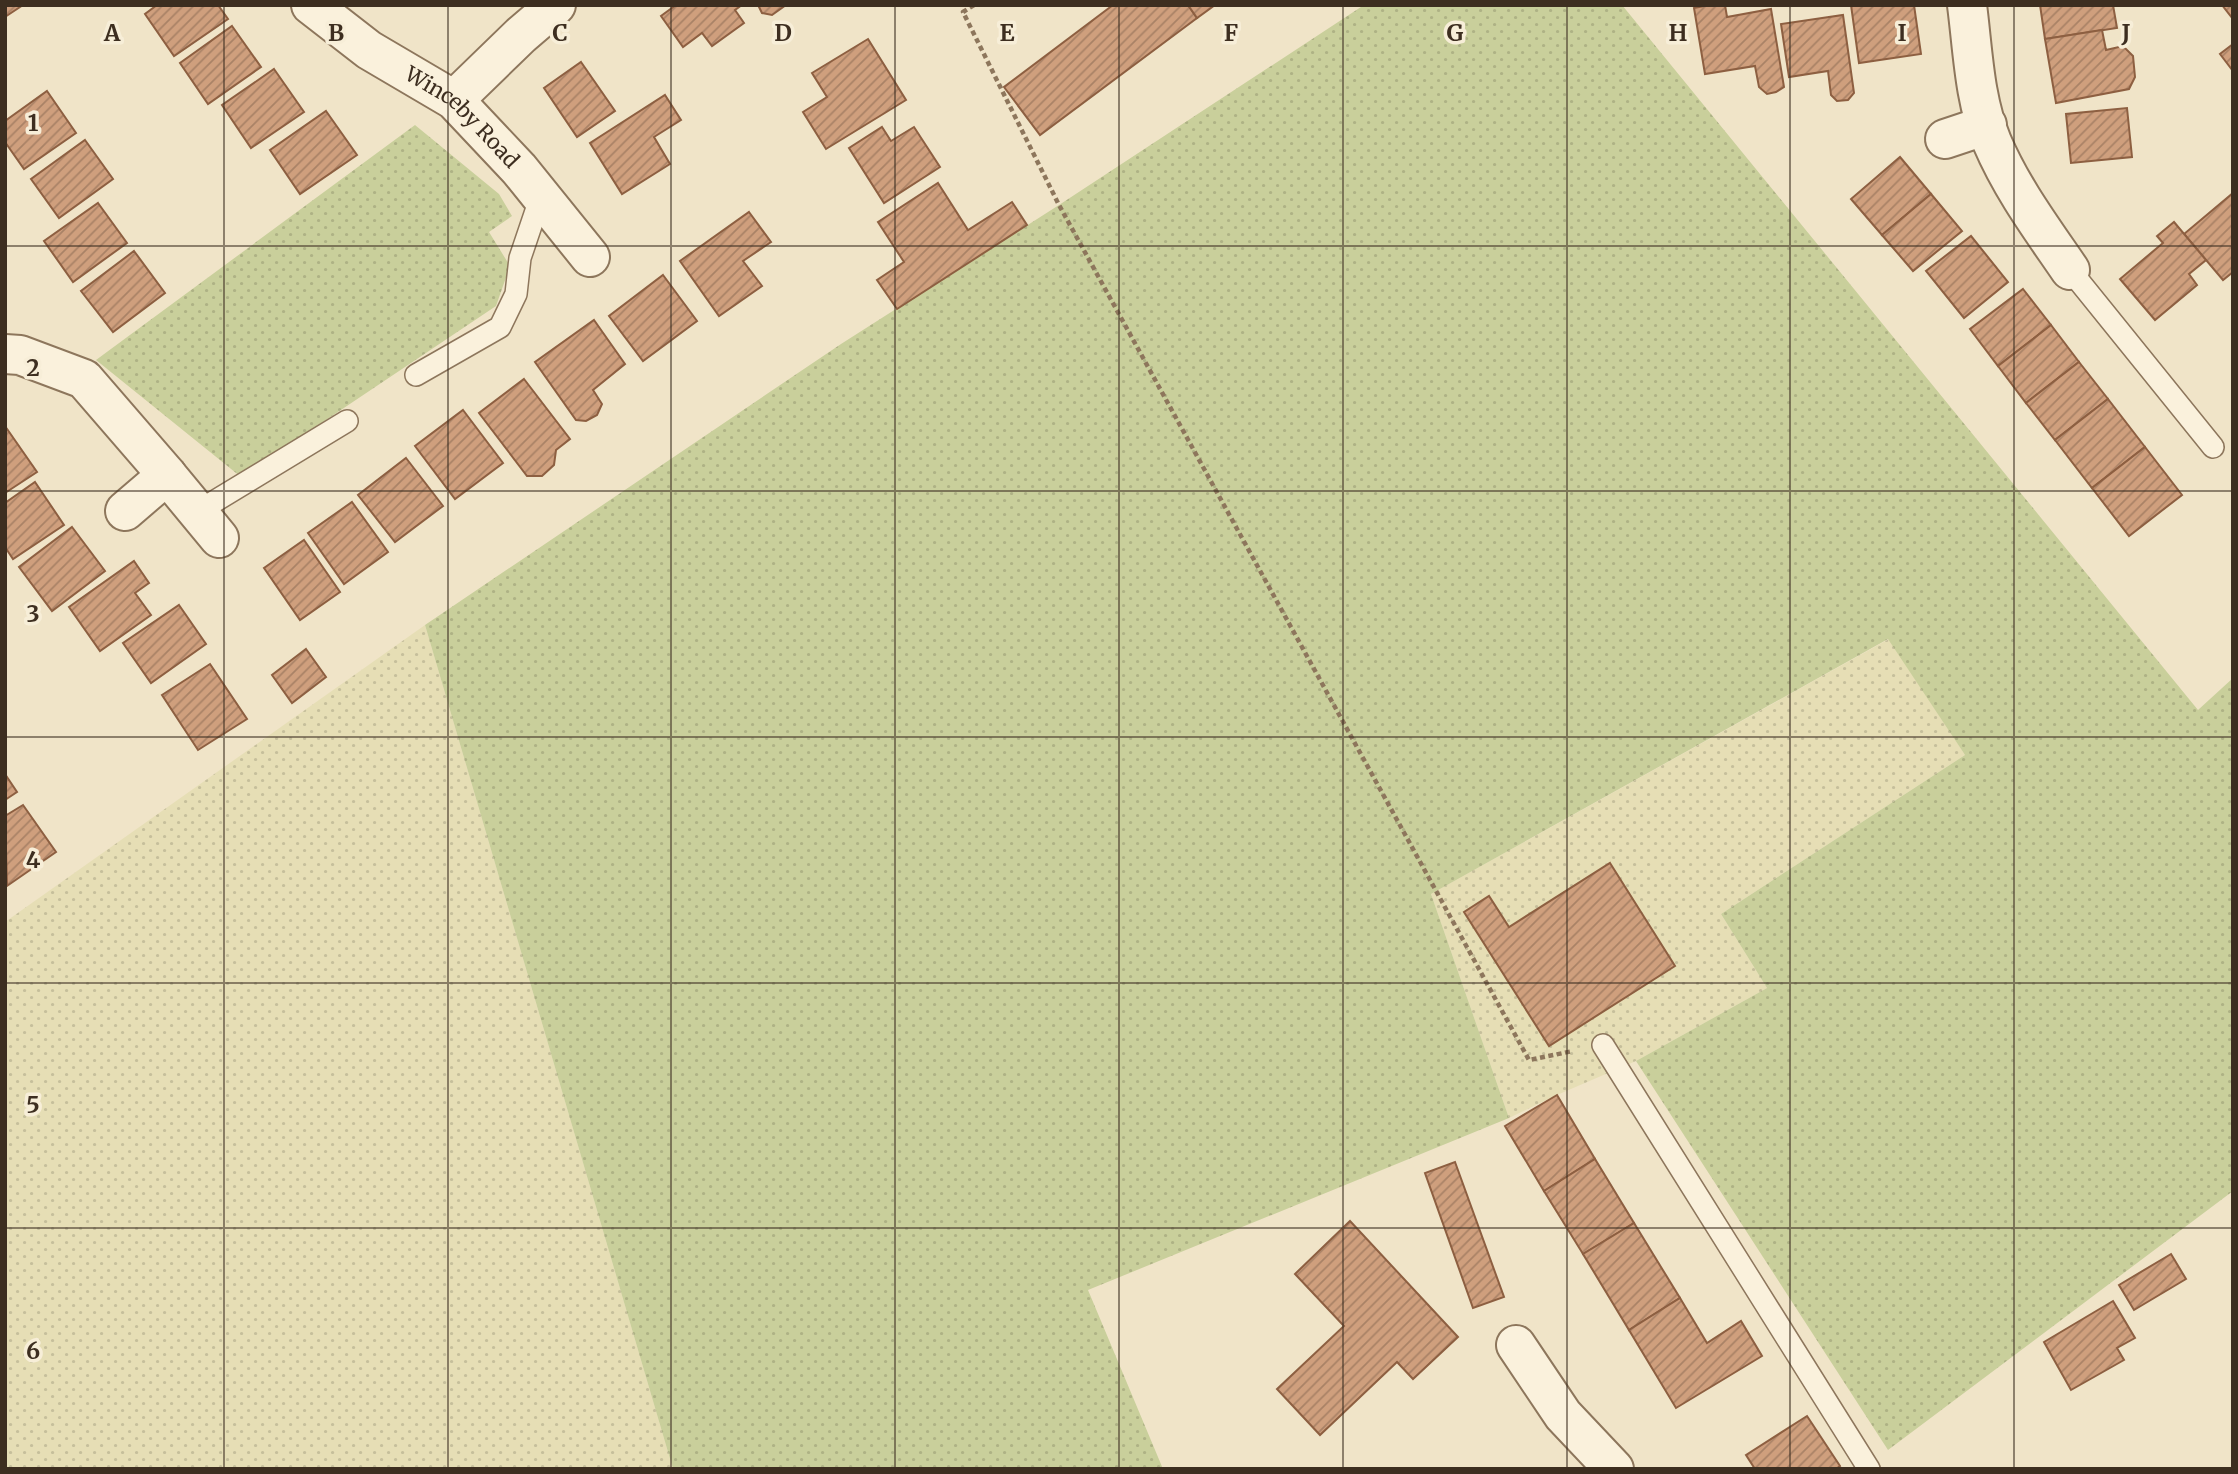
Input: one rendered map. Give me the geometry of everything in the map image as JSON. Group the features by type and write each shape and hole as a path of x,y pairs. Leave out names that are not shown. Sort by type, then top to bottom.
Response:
{"street":[{"name":"Winceby Road","path":"311,5 369,50 454,100 541,196 590,257"},
{"path":"454,100 556,5"},
{"path":"1967,5 1978,94 1992,141 2024,205 2070,270"},
{"path":"1945,139 1987,125"},
{"path":"5,354 20,355 84,379 208,525"},
{"path":"125,511 167,475"},
{"path":"1516,1345 1563,1415 1614,1469"}],"lane":[{"path":"416,375 500,327 516,294 520,258 541,196"},
{"path":"2070,270 2213,447"},
{"path":"208,525 346,421"},
{"path":"1603,1045 1869,1469"}],"path":[{"path":"974,5 962,12 1059,205 1529,1059 1603,1045"}],"shaded area":[{"path":"425,625 673,1469 5,1469 5,922"},
{"path":"1889,639 1965,755 1721,914 1767,988 1636,1061 1509,1118 1431,894"}],"green space":[{"path":"1364,5 1622,5 2198,710 2233,678 2233,1191 1888,1450 1636,1061 1767,988 1721,914 1965,755 1888,639 1431,894 1509,1118 1088,1290 1163,1469 673,1469 425,625 841,344"},
{"path":"415,125 499,194 512,216 489,232 510,266 496,306 241,477 96,360"}],"building":[{"path":"5,5 23,5 5,17"},
{"path":"157,5 218,5 228,19 174,56 145,14"},
{"path":"676,5 742,5 735,10 744,23 712,46 702,33 683,47 661,16"},
{"path":"758,5 786,5 772,15 762,13"},
{"path":"1113,5 1188,5 1197,18 1040,135 1004,87"},
{"path":"1188,5 1215,5 1197,18"},
{"path":"1725,5 1727,17 1771,9 1784,87 1767,94 1759,87 1755,66 1705,74 1694,8"},
{"path":"1851,5 1914,5 1921,54 1859,63"},
{"path":"2040,5 2113,5 2117,28 2045,39"},
{"path":"2222,5 2233,5 2233,19"},
{"path":"1843,15 1854,93 1848,100 1837,101 1831,95 1828,71 1789,77 1781,24"},
{"path":"232,26 261,67 208,104 180,63"},
{"path":"2102,30 2106,50 2123,46 2133,56 2135,77 2129,89 2056,103 2045,39"},
{"path":"868,39 906,100 826,149 803,112 827,97 812,73"},
{"path":"2233,44 2233,71 2220,54"},
{"path":"581,62 615,111 577,137 544,88"},
{"path":"274,69 304,112 251,148 222,105"},
{"path":"47,91 76,133 24,169 5,142 5,121"},
{"path":"665,95 681,120 654,137 670,164 622,194 590,143"},
{"path":"2127,108 2132,157 2071,163 2066,114"},
{"path":"326,111 357,155 300,194 270,150"},
{"path":"882,127 891,141 914,127 940,167 884,203 849,148"},
{"path":"85,140 113,179 59,218 31,179"},
{"path":"1900,157 1931,194 1882,235 1851,199"},
{"path":"938,183 968,230 1012,202 1027,225 897,309 877,280 904,262 878,222"},
{"path":"2233,193 2233,272 2223,280 2184,234"},
{"path":"1931,194 1962,231 1913,271 1882,235"},
{"path":"98,203 127,243 73,282 44,241"},
{"path":"749,212 771,242 743,261 762,286 719,316 680,261"},
{"path":"2174,222 2206,260 2189,274 2197,285 2155,320 2120,279 2163,243 2157,236"},
{"path":"1971,236 2008,282 1964,318 1926,271"},
{"path":"134,251 165,293 113,332 81,291"},
{"path":"663,275 697,321 643,361 609,316"},
{"path":"2023,289 2051,325 1998,366 1970,329"},
{"path":"594,320 625,364 593,390 602,404 597,415 586,421 576,420 535,362"},
{"path":"2051,325 2079,362 2026,403 1998,366"},
{"path":"2079,362 2108,399 2055,440 2026,403"},
{"path":"524,379 570,439 556,450 554,465 542,476 527,476 479,413"},
{"path":"2108,399 2145,447 2092,488 2055,440"},
{"path":"463,410 503,463 455,499 415,446"},
{"path":"5,426 37,472 5,493"},
{"path":"2145,447 2182,495 2129,536 2092,488"},
{"path":"406,458 443,506 395,542 358,495"},
{"path":"35,482 64,525 13,559 5,547 5,503"},
{"path":"352,502 388,552 344,584 308,533"},
{"path":"72,527 105,571 52,611 19,567"},
{"path":"304,540 340,592 300,620 264,568"},
{"path":"134,561 149,583 135,593 151,615 100,651 69,607"},
{"path":"179,605 206,644 151,683 123,643"},
{"path":"306,649 326,677 292,703 272,675"},
{"path":"210,664 247,719 198,750 162,695"},
{"path":"5,774 17,792 5,800"},
{"path":"23,805 56,852 7,886 5,816"},
{"path":"1610,863 1675,966 1549,1046 1464,912 1489,896 1509,927"},
{"path":"1557,1095 1595,1159 1544,1191 1505,1126"},
{"path":"1595,1159 1634,1223 1583,1254 1544,1191"},
{"path":"1455,1162 1504,1297 1473,1308 1425,1173"},
{"path":"1350,1221 1458,1337 1413,1379 1397,1362 1320,1435 1277,1389 1344,1326 1295,1274"},
{"path":"1634,1223 1680,1298 1629,1330 1583,1254"},
{"path":"2171,1254 2186,1279 2134,1310 2119,1285"},
{"path":"1680,1298 1707,1343 1741,1321 1762,1356 1676,1408 1629,1330"},
{"path":"2113,1301 2135,1338 2117,1348 2124,1360 2071,1390 2044,1342"},
{"path":"1807,1416 1840,1466 1836,1469 1755,1469 1746,1455"}]}
